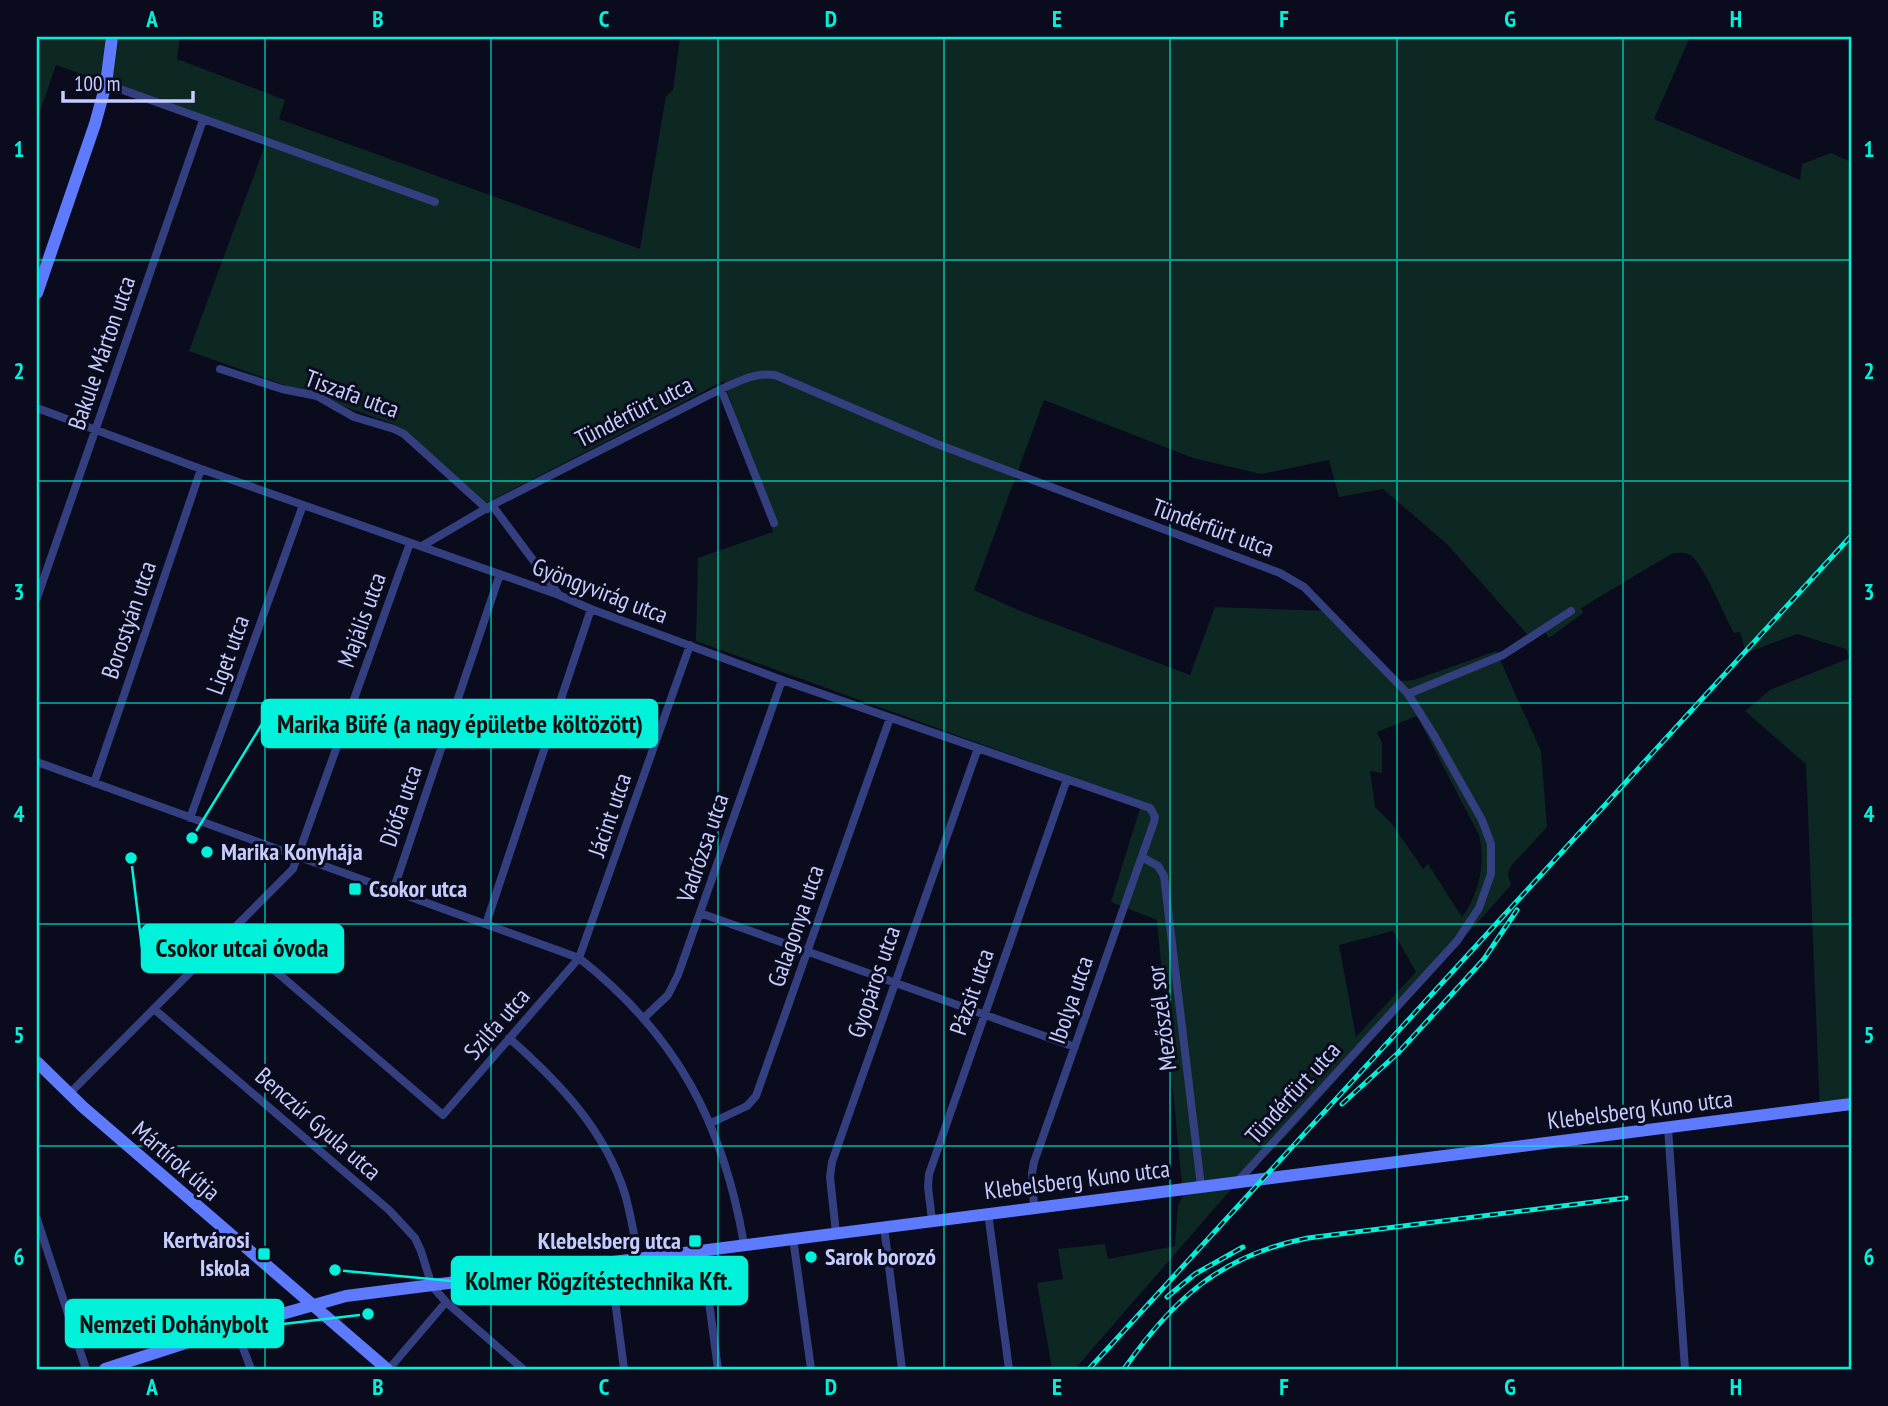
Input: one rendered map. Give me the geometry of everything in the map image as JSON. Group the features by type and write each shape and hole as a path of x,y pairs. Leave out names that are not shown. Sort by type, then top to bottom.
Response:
{"street":[{"path":"37,293 83,164 106,84 112,37"},
{"path":"106,84 435,202"},
{"name":"Bakule Márton utca","path":"37,598 202,120"},
{"name":"Tiszafa utca","path":"220,369 324,399 354,417 404,434 489,507 559,595"},
{"name":"Tündérfürt utca","path":"422,546 489,507 721,389 760,374 775,375 937,444 1280,573 1304,587 1408,694 1488,832 1492,858 1486,891 1474,917 1457,941 1237,1182"},
{"path":"721,389 774,523"},
{"name":"Gyöngyvirág utca","path":"37,408 201,469 559,595 782,680 1150,808"},
{"name":"Borostyán utca","path":"94,783 201,469"},
{"name":"Liget utca","path":"190,818 303,505"},
{"name":"Majális utca","path":"230,932 293,869 410,543"},
{"name":"Diófa utca","path":"393,891 499,574"},
{"path":"486,924 591,609"},
{"path":"1408,694 1503,655 1571,611"},
{"name":"Jácint utca","path":"579,958 690,645"},
{"name":"Vadrózsa utca","path":"644,1018 663,1002 673,986 782,680"},
{"name":"Galagonya utca","path":"711,1123 747,1106 756,1096 890,718"},
{"name":"Gyopáros utca","path":"836,1233 832,1162 978,748"},
{"path":"37,762 579,958 621,994 676,1059 711,1123 729,1174 744,1244"},
{"name":"Pázsit utca","path":"932,1220 929,1174 1067,779"},
{"name":"Ibolya utca","path":"1034,1207 1032,1167 1142,857 1155,817 1150,808"},
{"name":"Mezőszél sor","path":"1142,857 1158,866 1164,876 1201,1186"},
{"path":"700,913 1075,1046"},
{"path":"69,1094 230,932"},
{"name":"Szilfa utca","path":"230,932 443,1115 579,958"},
{"name":"Benczúr Gyula utca","path":"154,1009 404,1224 421,1251 432,1286"},
{"path":"509,1038 550,1074 593,1129 624,1192 639,1258"},
{"name":"Mártírok útja","path":"37,1062 69,1094 388,1369"},
{"name":"Klebelsberg Kuno utca","path":"105,1369 310,1304 346,1296 1851,1104"},
{"path":"1668,1128 1685,1369"},
{"path":"988,1213 1009,1369"},
{"path":"37,1219 86,1369"},
{"path":"884,1227 902,1369"},
{"path":"793,1238 811,1369"},
{"path":"702,1250 718,1369"},
{"path":"610,1262 624,1369"},
{"path":"432,1286 446,1302 523,1369"},
{"path":"388,1369 446,1302"},
{"path":"235,1327 251,1369"}],"green space":[{"path":"37,37 180,37 177,59 285,100 279,119 640,249 666,96 673,90 680,37 1690,37 1654,119 1800,180 1802,164 1831,153 1851,162 1851,1110 1820,1114 1806,764 1745,711 1770,690 1850,658 1846,649 1797,634 1746,653 1740,632 1734,633 1698,563 1690,555 1682,553 1671,554 1581,608 1583,613 1549,638 1545,632 1533,641 1447,544 1383,489 1339,497 1329,460 1261,474 1193,458 1044,400 974,590 1018,610 1190,675 1215,607 1331,611 1400,681 1414,680 1496,651 1541,751 1547,827 1511,866 1508,874 1511,885 1288,1134 1226,1195 1075,1369 1052,1369 1037,1283 1063,1279 1058,1249 1105,1244 1108,1259 1175,1246 1178,1205 1183,1196 1157,920 1111,902 1142,802 696,641 698,558 773,532 724,381 486,503 396,425 189,351 267,140 56,65 37,120","holes":["1417,716 1479,835 1482,856 1480,878 1473,899 1462,917 1428,864 1423,869 1392,824 1375,807 1370,771 1382,773 1382,743 1377,732","1393,931 1416,972 1356,1037 1339,945"]}],"railway":[{"path":"1089,1369 1851,536"},
{"path":"1342,1104 1398,1053 1484,959 1517,910"},
{"path":"1124,1369 1161,1321 1202,1284 1224,1268 1277,1246 1308,1238 1626,1198"},
{"path":"1167,1297 1195,1274 1243,1247"}],"place":[{"name":"Marika Büfé (a nagy épületbe költözött)","path":"192,838"},
{"name":"Marika Konyhája","path":"207,852"},
{"name":"Csokor utcai óvoda","path":"131,858"},
{"name":"Csokor utca","path":"355,889"},
{"name":"Klebelsberg utca","path":"695,1241"},
{"name":"Kertvárosi Iskola","path":"264,1254"},
{"name":"Sarok borozó","path":"811,1257"},
{"name":"Kolmer Rögzítéstechnika Kft.","path":"335,1270"},
{"name":"Nemzeti Dohánybolt","path":"368,1314"}]}
